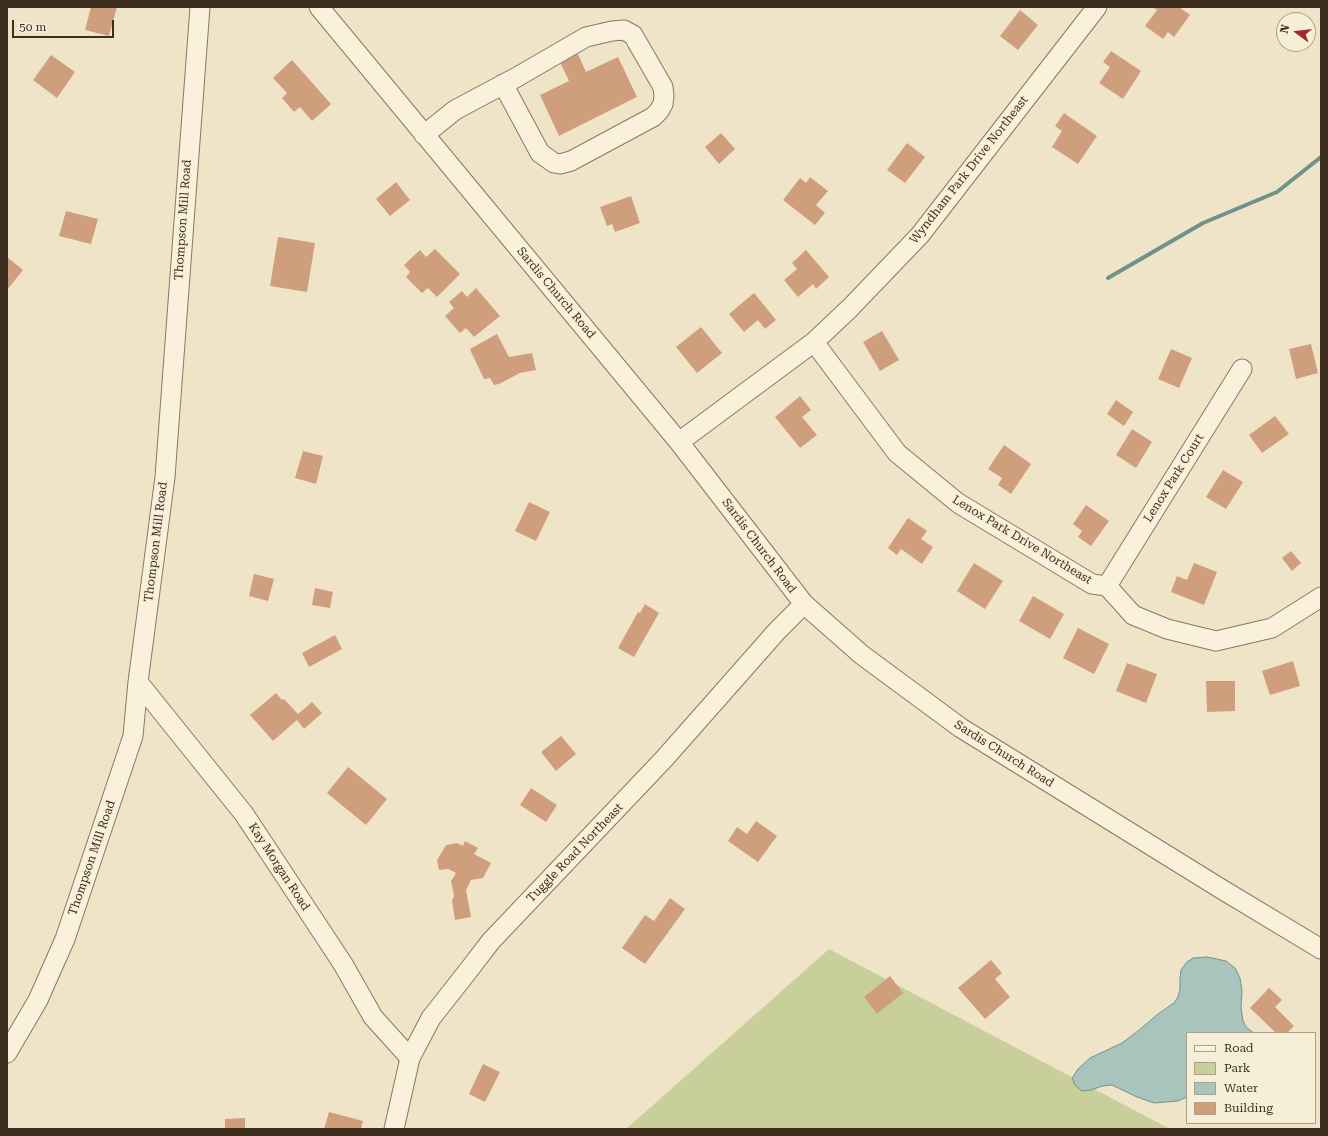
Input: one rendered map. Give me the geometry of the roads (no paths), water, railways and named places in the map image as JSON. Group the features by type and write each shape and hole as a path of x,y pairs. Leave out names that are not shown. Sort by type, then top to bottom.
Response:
{"street":[{"name":"Thompson Mill Road","path":"7,1053 38,1000 65,938 133,736 138,682 165,477 200,7"},
{"name":"Sardis Church Road","path":"319,7 679,442 804,604 862,655 961,728 1321,949"},
{"name":"Wyndham Park Drive Northeast","path":"679,442 814,342 850,308 920,236 1097,7"},
{"path":"424,135 455,110 586,37 612,31 624,30 633,35 663,87 664,96 663,104 653,117 571,161 560,164 554,163 540,152 503,84"},
{"name":"Lenox Park Drive Northeast","path":"814,342 897,453 958,503 1092,584 1107,586 1133,615 1167,629 1216,641 1272,628 1321,597"},
{"name":"Lenox Park Court","path":"1107,586 1242,369"},
{"name":"Tuggle Road Northeast","path":"394,1129 410,1058 431,1018 491,941 664,759 777,631 804,604"},
{"name":"Kay Morgan Road","path":"138,682 244,814 343,964 373,1017 410,1058"}],"water":[{"path":"1207,957 1226,961 1235,968 1240,978 1242,991 1241,1008 1243,1021 1246,1027 1253,1032 1186,1032 1186,1097 1178,1101 1154,1103 1112,1085 1082,1091 1075,1085 1072,1078 1078,1069 1090,1058 1122,1043 1174,1003 1178,997 1180,989 1181,970 1187,962 1193,958"}],"waterway":[{"path":"1108,278 1203,223 1277,192 1321,157"}]}
